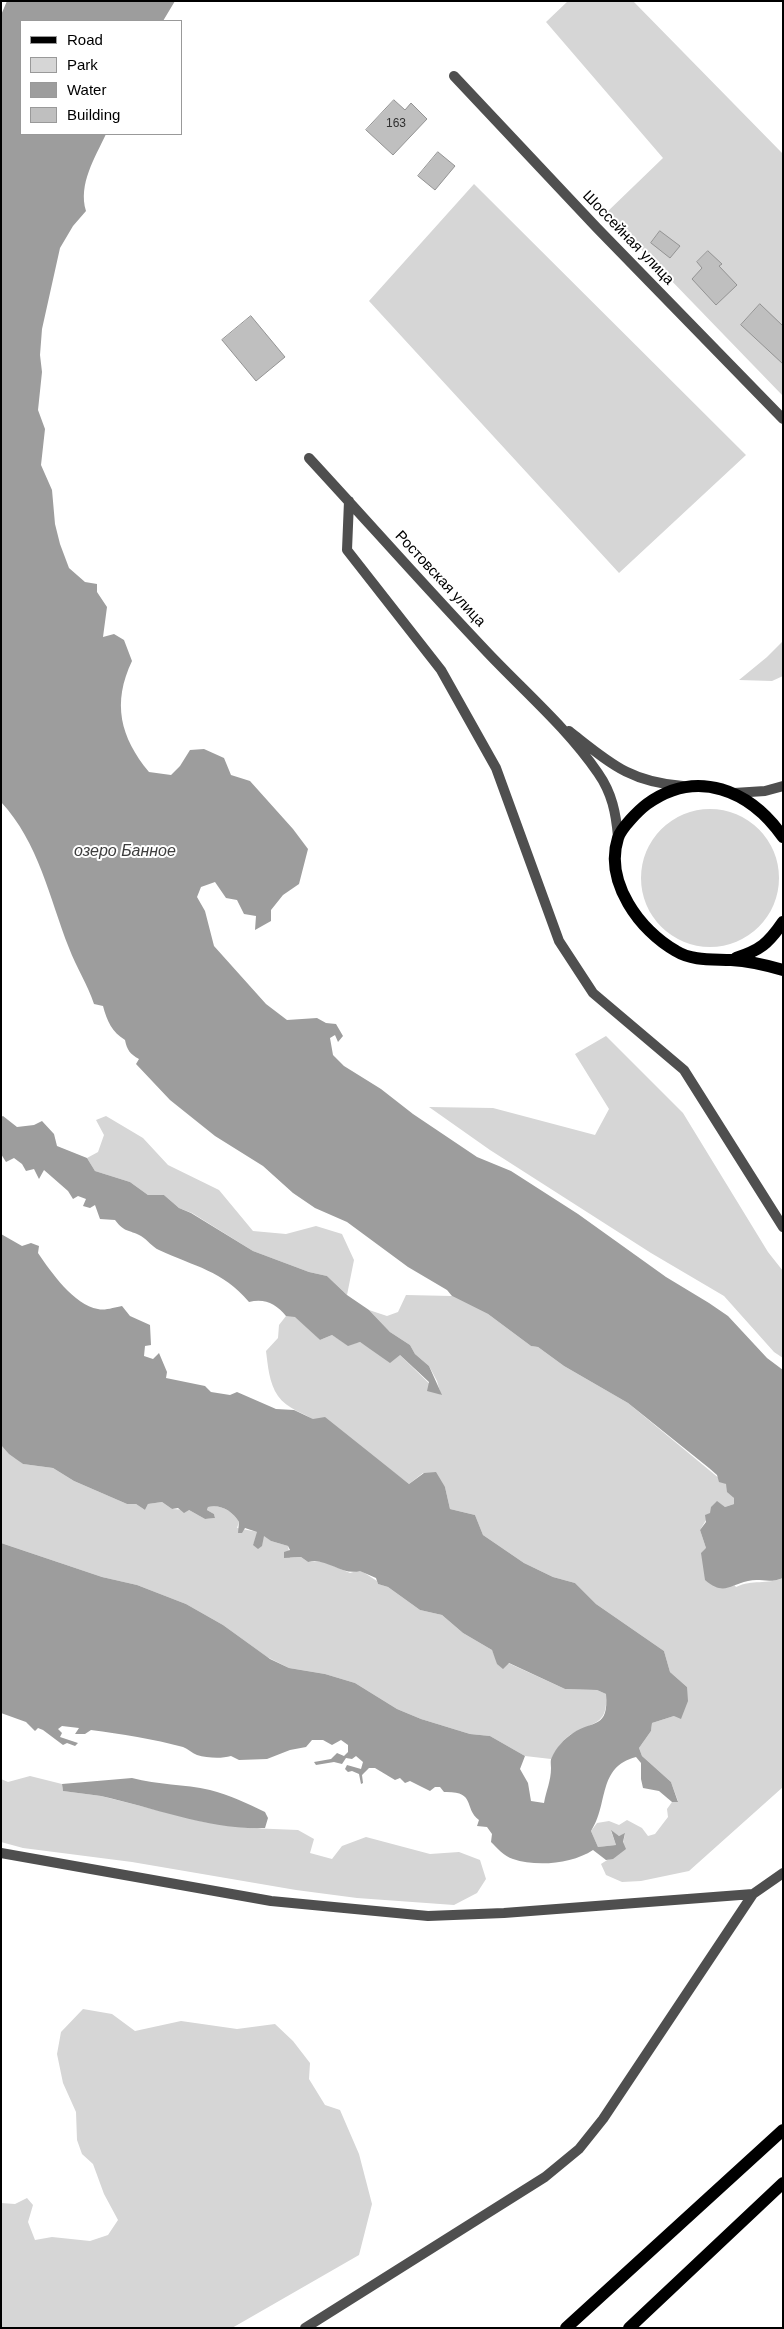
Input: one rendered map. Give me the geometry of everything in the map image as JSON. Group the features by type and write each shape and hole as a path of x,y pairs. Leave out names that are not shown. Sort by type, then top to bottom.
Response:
{"main road":[{"path":"783,837 772,821 753,804 734,793 712,786 686,786 660,794 638,810 618,837 616,861 621,890 636,918 658,941 678,953 706,960 731,960 762,964 783,970"},
{"path":"731,960 757,951 772,938 783,922"},
{"path":"566,2328 783,2130"},
{"path":"629,2328 783,2184"}],"street":[{"name":"Шоссейная улица","path":"454,76 597,228 783,419"},
{"name":"Ростовская улица","path":"309,458 487,652 552,718"},
{"path":"349,501 347,550 441,670 496,768 559,940 593,993 684,1070 783,1227"},
{"path":"552,718 615,767 656,784 686,786"},
{"path":"552,718 598,773 612,796 617,815 618,837"},
{"path":"734,793 765,791 783,786"},
{"path":"1,1853 271,1901 428,1916 504,1913 753,1894"},
{"path":"305,2328 545,2177 579,2149 603,2119 753,1894 783,1873"}],"green space":[{"path":"568,1 633,1 783,154 783,396 606,213 663,158 546,22"},
{"path":"474,184 746,455 619,573 369,301"},
{"path":"783,641 783,676 772,681 739,680 767,657"},
{"path":"710,809 736,814 748,820 759,829 768,840 774,852 779,878 774,904 768,916 759,927 748,936 736,942 710,947 684,942 672,936 661,927 652,916 646,904 641,878 646,852 652,840 661,829 672,820 684,814"},
{"path":"606,1036 683,1113 768,1252 783,1271 783,1358 774,1352 724,1296 651,1253 490,1150 429,1107 493,1108 595,1135 609,1109 575,1054"},
{"path":"106,1116 143,1138 168,1165 219,1190 253,1231 286,1234 316,1226 342,1234 354,1260 347,1295 327,1276 309,1272 253,1251 192,1213 179,1208 164,1195 148,1195 130,1182 95,1171 87,1158 98,1152 104,1135 96,1120"},
{"path":"406,1295 452,1296 488,1314 531,1346 538,1347 564,1366 628,1403 726,1484 734,1498 734,1504 725,1507 717,1502 700,1530 706,1548 736,1587 748,1583 783,1578 783,1787 689,1871 641,1881 622,1882 606,1875 601,1864 618,1854 622,1848 625,1834 619,1836 611,1831 616,1845 598,1847 591,1831 597,1823 609,1821 619,1825 627,1820 642,1828 648,1836 655,1834 668,1817 667,1809 672,1802 678,1801 671,1782 642,1756 639,1748 651,1731 652,1723 674,1716 687,1687 670,1672 664,1651 596,1604 575,1583 553,1577 524,1563 483,1535 475,1515 450,1509 445,1487 423,1473 409,1484 352,1444 286,1404 275,1391 269,1374 266,1351 278,1338 279,1325 286,1316 295,1316 320,1340 332,1335 348,1345 360,1342 373,1350 400,1355 441,1395 437,1381 429,1366 415,1354 410,1345 390,1332 369,1310 387,1316 398,1312"},
{"path":"1,1445 23,1464 53,1468 74,1481 127,1504 136,1504 145,1510 148,1504 162,1502 172,1509 189,1510 205,1519 215,1518 214,1514 207,1510 208,1507 213,1506 226,1509 239,1522 237,1528 258,1532 253,1545 264,1535 271,1541 288,1546 290,1558 301,1557 308,1562 324,1562 350,1573 360,1570 377,1581 378,1584 388,1587 420,1610 442,1615 463,1633 492,1650 495,1657 565,1689 597,1690 606,1694 603,1716 595,1723 567,1737 551,1759 525,1756 490,1736 470,1734 421,1719 397,1709 355,1683 325,1674 289,1668 267,1657 223,1625 186,1604 137,1585 102,1577 1,1543"},
{"path":"30,1776 62,1784 63,1791 101,1796 204,1822 249,1828 298,1830 314,1839 310,1853 332,1859 342,1846 366,1837 430,1854 459,1852 480,1860 486,1879 477,1893 454,1905 357,1898 296,1890 132,1862 23,1848 1,1842 1,1779 8,1782"},
{"path":"83,2009 112,2014 135,2031 181,2021 237,2029 275,2024 293,2041 310,2063 309,2079 325,2105 340,2110 359,2154 372,2204 359,2255 232,2328 1,2328 1,2203 15,2204 27,2198 33,2205 28,2222 35,2240 52,2237 90,2241 108,2235 118,2220 104,2194 93,2164 82,2154 77,2140 76,2112 63,2083 57,2054 61,2032"}],"water":[{"name":"озеро Банное","path":"7,1 175,1 164,20 20,20 20,135 106,135 86,181 84,201 86,211 73,226 60,248 42,329 40,355 42,372 38,410 45,429 41,465 52,490 55,524 60,544 69,568 85,582 97,584 97,592 107,607 103,637 114,634 124,640 132,661 122,691 121,705 122,719 131,746 149,772 171,775 180,766 190,750 204,749 224,758 231,775 250,781 293,829 308,849 299,884 283,895 271,910 271,921 255,930 256,916 244,914 237,900 226,898 215,882 201,887 197,897 205,911 214,946 266,1004 287,1020 317,1018 326,1023 336,1024 343,1036 338,1042 335,1035 330,1038 333,1055 344,1066 381,1089 413,1114 477,1157 511,1171 578,1214 666,1277 728,1316 767,1358 783,1370 783,1578 773,1581 748,1581 726,1588 717,1587 705,1580 701,1553 706,1548 700,1530 706,1522 705,1515 710,1513 711,1507 717,1501 725,1507 734,1504 734,1498 727,1492 726,1484 719,1482 717,1475 628,1403 564,1366 538,1347 531,1346 488,1314 452,1296 447,1290 408,1267 347,1222 315,1208 293,1193 263,1166 215,1136 170,1100 136,1064 139,1059 129,1051 125,1040 111,1026 103,1006 94,1004 69,948 34,853 14,818 1,802 1,15"},
{"path":"3,1116 17,1127 34,1125 42,1121 54,1134 57,1146 87,1158 95,1171 130,1182 148,1195 164,1195 179,1208 191,1213 253,1251 309,1272 327,1276 347,1295 369,1310 390,1332 410,1345 415,1354 429,1366 442,1395 427,1391 429,1382 400,1355 390,1363 360,1342 348,1346 332,1335 320,1340 295,1317 286,1316 274,1305 260,1301 249,1302 239,1291 218,1276 157,1249 141,1236 124,1229 115,1220 100,1219 95,1205 90,1208 83,1206 86,1199 78,1196 73,1199 68,1191 44,1170 39,1179 34,1169 26,1171 22,1164 14,1158 6,1162 1,1154 1,1117"},
{"path":"1,1234 22,1246 31,1243 39,1246 38,1253 49,1269 64,1287 80,1301 101,1309 122,1306 130,1316 150,1325 151,1345 145,1346 144,1356 153,1359 159,1353 167,1372 166,1378 205,1386 211,1392 230,1395 237,1392 276,1409 294,1410 313,1419 325,1417 409,1484 424,1473 436,1472 445,1487 450,1509 475,1515 483,1535 524,1563 553,1577 575,1583 596,1604 664,1651 670,1672 687,1687 688,1701 681,1719 674,1716 652,1723 651,1731 639,1748 642,1756 671,1782 678,1802 672,1802 659,1791 643,1788 641,1763 636,1757 624,1762 615,1769 609,1778 597,1820 591,1831 598,1847 616,1845 611,1830 619,1836 625,1833 623,1842 626,1849 613,1859 606,1860 593,1850 565,1861 532,1863 513,1859 498,1849 491,1842 492,1834 487,1827 477,1826 479,1820 471,1810 468,1801 461,1794 444,1792 440,1787 435,1787 430,1791 410,1781 405,1783 400,1778 395,1780 375,1768 369,1768 362,1775 363,1783 361,1784 359,1774 352,1771 348,1772 345,1769 347,1765 361,1769 363,1762 356,1756 352,1759 346,1758 342,1764 334,1762 316,1765 314,1762 331,1759 337,1753 344,1756 348,1752 348,1745 341,1740 332,1745 323,1740 312,1740 306,1747 290,1750 267,1759 239,1760 231,1756 218,1758 201,1756 183,1747 126,1735 91,1730 85,1734 75,1734 79,1728 62,1726 58,1729 62,1733 60,1737 78,1743 75,1746 67,1743 63,1745 43,1730 38,1728 35,1731 26,1722 1,1713 1,1543 102,1577 137,1585 186,1604 223,1625 270,1659 289,1668 325,1674 355,1683 397,1709 421,1719 470,1734 490,1736 525,1756 520,1769 528,1783 531,1801 544,1803 550,1777 551,1759 566,1738 580,1729 598,1722 602,1718 605,1713 606,1694 597,1690 565,1689 509,1663 503,1669 497,1664 492,1650 463,1633 442,1615 420,1610 388,1587 378,1584 376,1578 360,1571 347,1571 321,1562 308,1562 301,1557 284,1558 284,1552 290,1550 288,1546 271,1541 264,1536 262,1546 258,1549 253,1545 257,1532 245,1528 242,1533 238,1533 239,1522 230,1512 222,1508 208,1507 207,1510 214,1514 215,1518 205,1519 189,1510 184,1513 178,1508 172,1509 162,1502 148,1504 145,1510 136,1504 127,1504 74,1481 53,1468 23,1464 9,1454 1,1445"},
{"path":"132,1778 210,1790 245,1802 265,1812 268,1818 265,1828 223,1826 203,1822 101,1796 63,1791 62,1784"}],"building":[{"path":"394,100 405,110 411,103 427,119 393,155 366,130"},
{"path":"438,152 455,166 435,190 418,176"},
{"path":"660,231 680,246 670,258 651,243"},
{"path":"708,251 722,264 719,266 737,285 716,305 692,279 702,268 697,262"},
{"path":"760,304 783,326 783,364 741,325"},
{"path":"251,316 285,357 256,381 222,340"}]}
